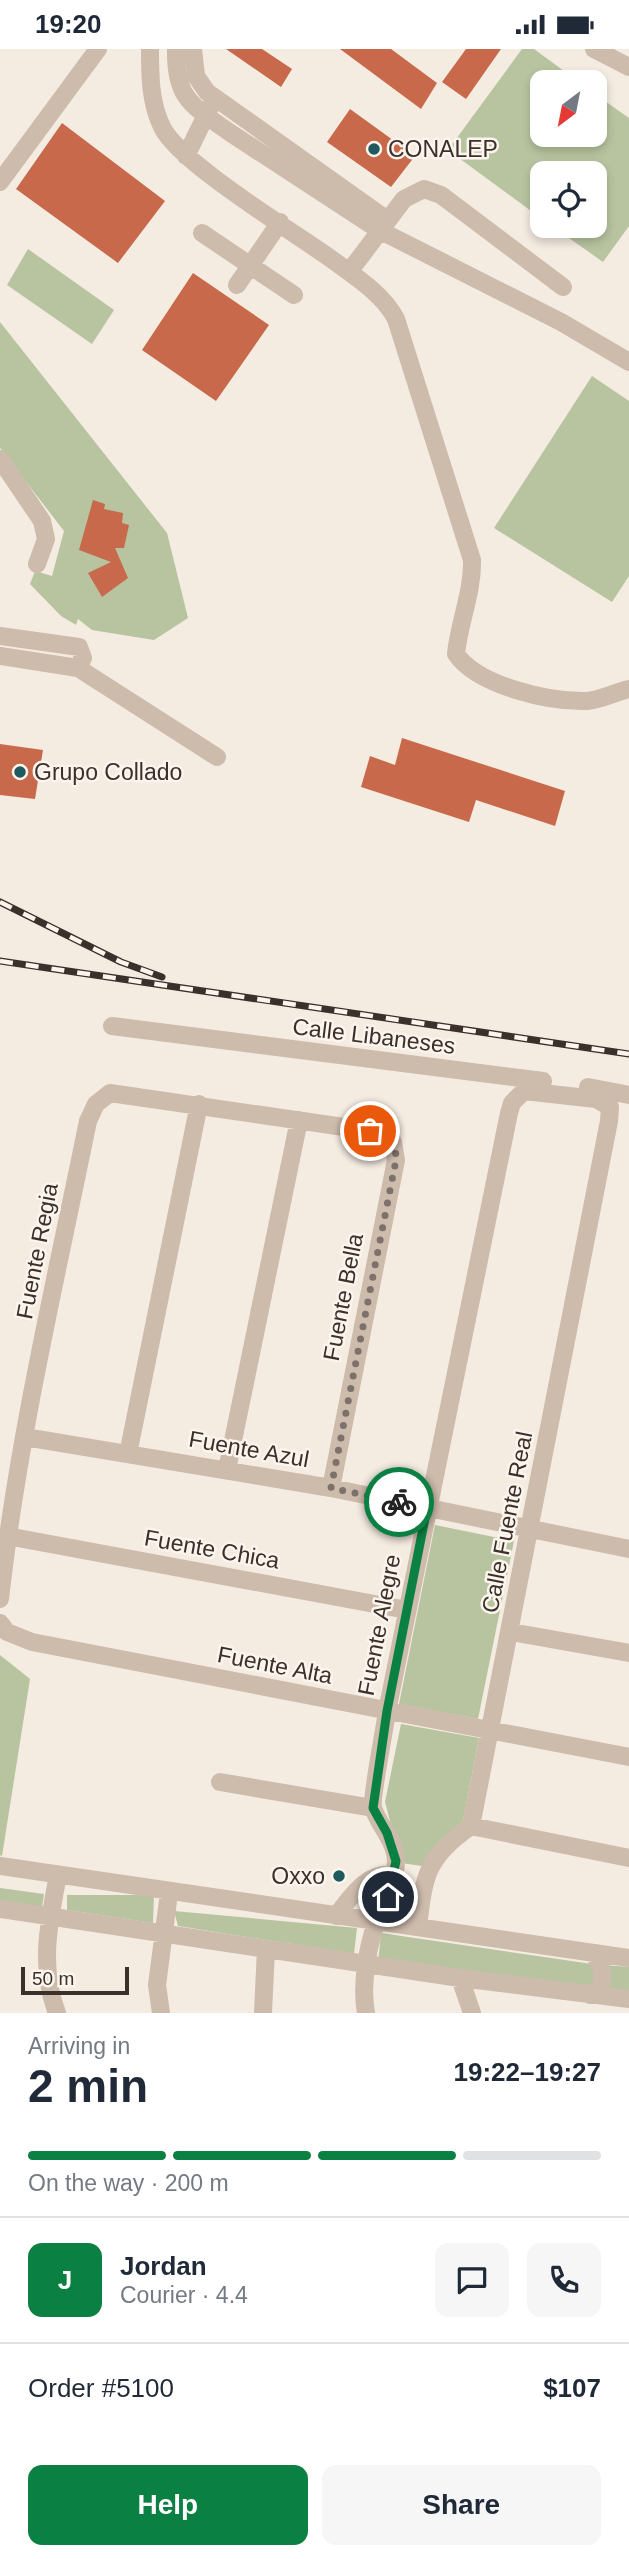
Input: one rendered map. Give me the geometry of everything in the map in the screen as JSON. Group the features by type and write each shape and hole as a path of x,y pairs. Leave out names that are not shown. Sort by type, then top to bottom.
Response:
{"street":[{"path":"0,182 98,49"},
{"path":"150,49 151,89 156,110 163,129 186,156 349,272 377,295 396,319 470,548 472,575 459,624 456,654 464,666 499,685 552,697 589,701 629,688"},
{"path":"176,49 176,72 180,91 205,115 383,224 629,362"},
{"path":"193,49 196,76 216,98 383,224"},
{"path":"594,49 629,67"},
{"path":"186,156 216,98"},
{"path":"349,272 383,224 416,190 434,191 563,287"},
{"path":"237,285 280,222"},
{"path":"202,233 294,295"},
{"path":"0,459 43,521 46,539 37,564"},
{"path":"0,636 79,647 83,658 78,668"},
{"path":"0,656 78,668 217,757"},
{"name":"Calle Libaneses","path":"112,1026 578,1085 629,1095"},
{"name":"Calle Fuente Real","path":"471,1826 598,1185 610,1107 596,1099 524,1091"},
{"name":"Fuente Alegre","path":"373,1808 387,1711 509,1113 512,1103 524,1091"},
{"name":"Fuente Regia","path":"0,1599 7,1536 25,1437 88,1121 96,1104 106,1095 116,1093 199,1104"},
{"path":"128,1454 199,1104 299,1120 228,1470"},
{"name":"Fuente Bella","path":"299,1120 388,1136 393,1142 396,1160 331,1488"},
{"name":"Fuente Azul","path":"25,1437 331,1488 629,1549"},
{"name":"Fuente Chica","path":"7,1536 407,1610"},
{"name":"Fuente Alta","path":"0,1623 7,1632 32,1642 629,1757"},
{"path":"511,1632 629,1653"},
{"path":"220,1782 373,1808 394,1850 396,1861 388,1897 376,1922 364,1997 366,2013"},
{"path":"418,1927 428,1867 449,1842 471,1826 629,1858"},
{"path":"0,1867 629,1958"},
{"path":"336,1916 363,1884 377,1875 393,1874"},
{"path":"57,2013 47,1979 50,1917 58,1875"},
{"path":"161,2013 157,1999 162,1933 169,1893"},
{"path":"0,1909 460,1978 629,1999"},
{"path":"263,2013 266,1949"},
{"path":"590,1995 600,1989 603,1979 593,1953"},
{"path":"460,1978 472,2013"}],"green space":[{"path":"522,49 534,49 563,70 530,70 530,147 607,147 607,102 629,118 629,226 603,262 569,238 607,238 607,161 530,161 530,210 448,150"},
{"path":"28,249 114,310 92,344 7,285"},
{"path":"0,322 167,533 188,618 154,640 92,630 78,619 76,625 61,616 30,584 35,571 52,576 64,531 0,448"},
{"path":"592,376 629,401 629,576 612,602 494,528"},
{"path":"435,1525 514,1541 478,1719 399,1704"},
{"path":"0,1655 30,1679 2,1856 0,1855"},
{"path":"401,1724 479,1738 463,1821 422,1866 401,1863 385,1802"},
{"path":"0,1888 44,1894 42,1907 0,1901"},
{"path":"67,1895 154,1895 153,1923 67,1910"},
{"path":"174,1911 357,1928 354,1954 178,1926"},
{"path":"381,1933 592,1964 597,1987 378,1963"},
{"path":"603,1965 629,1967 629,1994 603,1990"}],"building":[{"path":"226,49 262,49 292,69 281,87"},
{"path":"340,49 391,49 437,83 421,109"},
{"path":"466,49 501,49 466,99 442,82"},
{"path":"350,109 415,156 391,187 327,142"},
{"path":"62,123 165,201 118,263 16,189"},
{"path":"193,273 269,325 216,401 142,350"},
{"path":"93,500 105,504 104,509 123,513 122,523 129,525 124,548 115,548 128,578 102,597 88,573 111,562 79,550"},
{"path":"402,738 565,791 555,826 476,800 469,822 361,787 370,756 395,765"},
{"name":"Grupo Collado","path":"0,744 43,750 35,799 0,795"}],"railway":[{"path":"0,902 121,962 162,977"},
{"path":"0,961 629,1054"}],"way so far":[{"path":"370,1131 388,1136 396,1147 396,1160 331,1488 399,1502"}],"place":[{"name":"CONALEP","path":"374,149"},
{"name":"Grupo Collado","path":"20,772"},
{"name":"Oxxo","path":"339,1876"}],"route":[{"path":"388,1897 396,1861 387,1833 373,1808 387,1711 427,1508 399,1502"}]}
